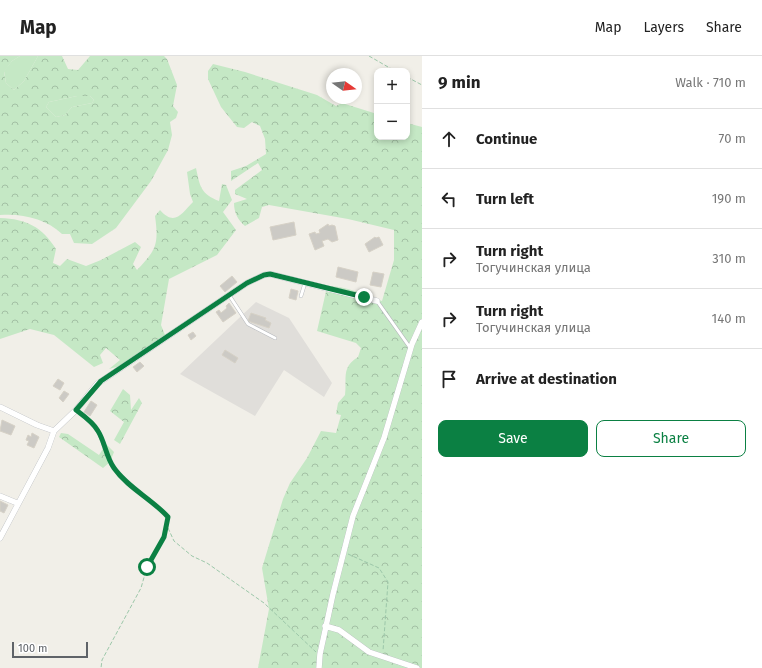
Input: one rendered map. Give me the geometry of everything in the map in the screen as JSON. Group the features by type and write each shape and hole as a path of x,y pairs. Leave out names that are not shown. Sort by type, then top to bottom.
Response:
{"street":[{"path":"0,538 17,503 48,448 54,430 76,410 101,381 247,283 264,275 270,274 377,301"},
{"path":"319,668 320,654 326,626 353,516 384,438 411,349 422,322"},
{"path":"0,407 37,425 54,430"},
{"path":"0,496 17,503"},
{"path":"326,626 339,630 357,645 369,652 417,668"}],"lane":[{"path":"301,296 305,283"},
{"path":"229,295 248,324 275,338"},
{"path":"377,301 411,349"}],"path":[{"path":"369,56 390,68"},
{"path":"410,79 422,85"},
{"path":"76,410 89,420 99,432 113,468 130,485 168,517 164,537 147,567 141,588 102,660 101,668"},
{"path":"167,527 174,541 192,556 207,563 264,603 311,649 320,654"},
{"path":"344,552 379,568 388,582 383,656"}],"shaded area":[{"path":"256,302 289,318 332,383 324,397 284,370 255,416 180,374"}],"green space":[{"path":"0,56 20,56 12,61 4,72 6,83 14,90 24,81 38,56 62,56 68,69 78,70 90,56 164,56 167,59 177,85 173,106 178,112 176,118 170,122 172,135 168,150 151,181 116,228 92,244 74,243 70,234 62,234 49,224 42,221 25,216 0,215","holes":["77,96 90,96 94,100 92,103 72,107 65,115 56,117 46,107 49,102"]},
{"path":"20,56 38,56 24,81 14,90 6,83 4,71 12,61"},
{"path":"213,64 245,72 317,95 326,100 326,104 333,104 336,106 345,104 374,113 374,140 410,140 410,124 422,127 422,668 258,668 269,609 262,568 283,499 290,483 307,458 321,431 336,433 341,415 336,414 338,403 345,395 347,369 349,365 358,357 361,348 356,343 317,331 327,287 340,287 382,301 394,260 394,230 348,219 269,205 262,207 259,218 245,226 237,216 234,203 247,199 235,194 235,190 262,170 258,163 231,181 231,171 246,166 266,154 265,139 260,126 252,122 244,128 237,127 221,107 208,79 208,71"},
{"path":"77,96 90,96 94,100 92,103 72,107 65,115 56,117 46,107 49,102"},
{"path":"196,168 200,185 208,196 219,201 222,184 226,185 232,200 223,212 236,230 217,255 169,279 161,325 165,335 120,366 109,369 120,360 106,348 100,355 103,363 94,367 54,335 30,329 0,339 0,218 26,222 39,230 51,241 56,249 53,263 60,266 67,259 86,266 101,260 135,242 141,247 133,264 137,270 155,246 157,234 155,216 160,210 165,215 174,218 182,214 193,202 190,194 187,172"},
{"path":"123,389 130,395 131,410 139,398 142,403 120,444 114,440 124,422 110,411"},
{"path":"61,433 68,434 99,455 106,444 114,452 110,462 103,468 59,437"}],"building":[{"path":"294,222 296,235 273,240 270,227"},
{"path":"328,224 329,226 335,226 338,240 332,242 328,239 322,241 324,246 315,250 309,234 315,232 316,234 320,233 319,230"},
{"path":"375,237 379,237 383,245 369,252 365,244"},
{"path":"338,267 358,272 356,282 336,277"},
{"path":"373,272 384,274 381,287 370,285"},
{"path":"232,276 237,282 225,292 220,286"},
{"path":"291,289 298,291 296,300 289,298"},
{"path":"229,303 236,313 223,322 216,312 219,310 221,313 227,308 226,306"},
{"path":"251,313 266,318 265,320 271,323 269,328 248,321"},
{"path":"193,332 196,336 191,340 188,335"},
{"path":"225,350 238,358 235,363 222,355"},
{"path":"140,362 144,366 137,372 133,367"},
{"path":"58,379 64,383 60,390 53,386"},
{"path":"64,391 69,394 63,402 59,398"},
{"path":"91,401 97,405 90,416 84,412"},
{"path":"2,420 15,426 11,435 0,431"},
{"path":"32,433 39,437 34,448 27,445 29,441 26,440 28,435 31,437"},
{"path":"0,501 8,505 4,513 0,511"}],"route":[{"path":"147,567 164,537 168,517 130,485 113,468 102,445 99,432 89,420 76,410 101,381 247,283 264,275 270,274 364,297"}]}
